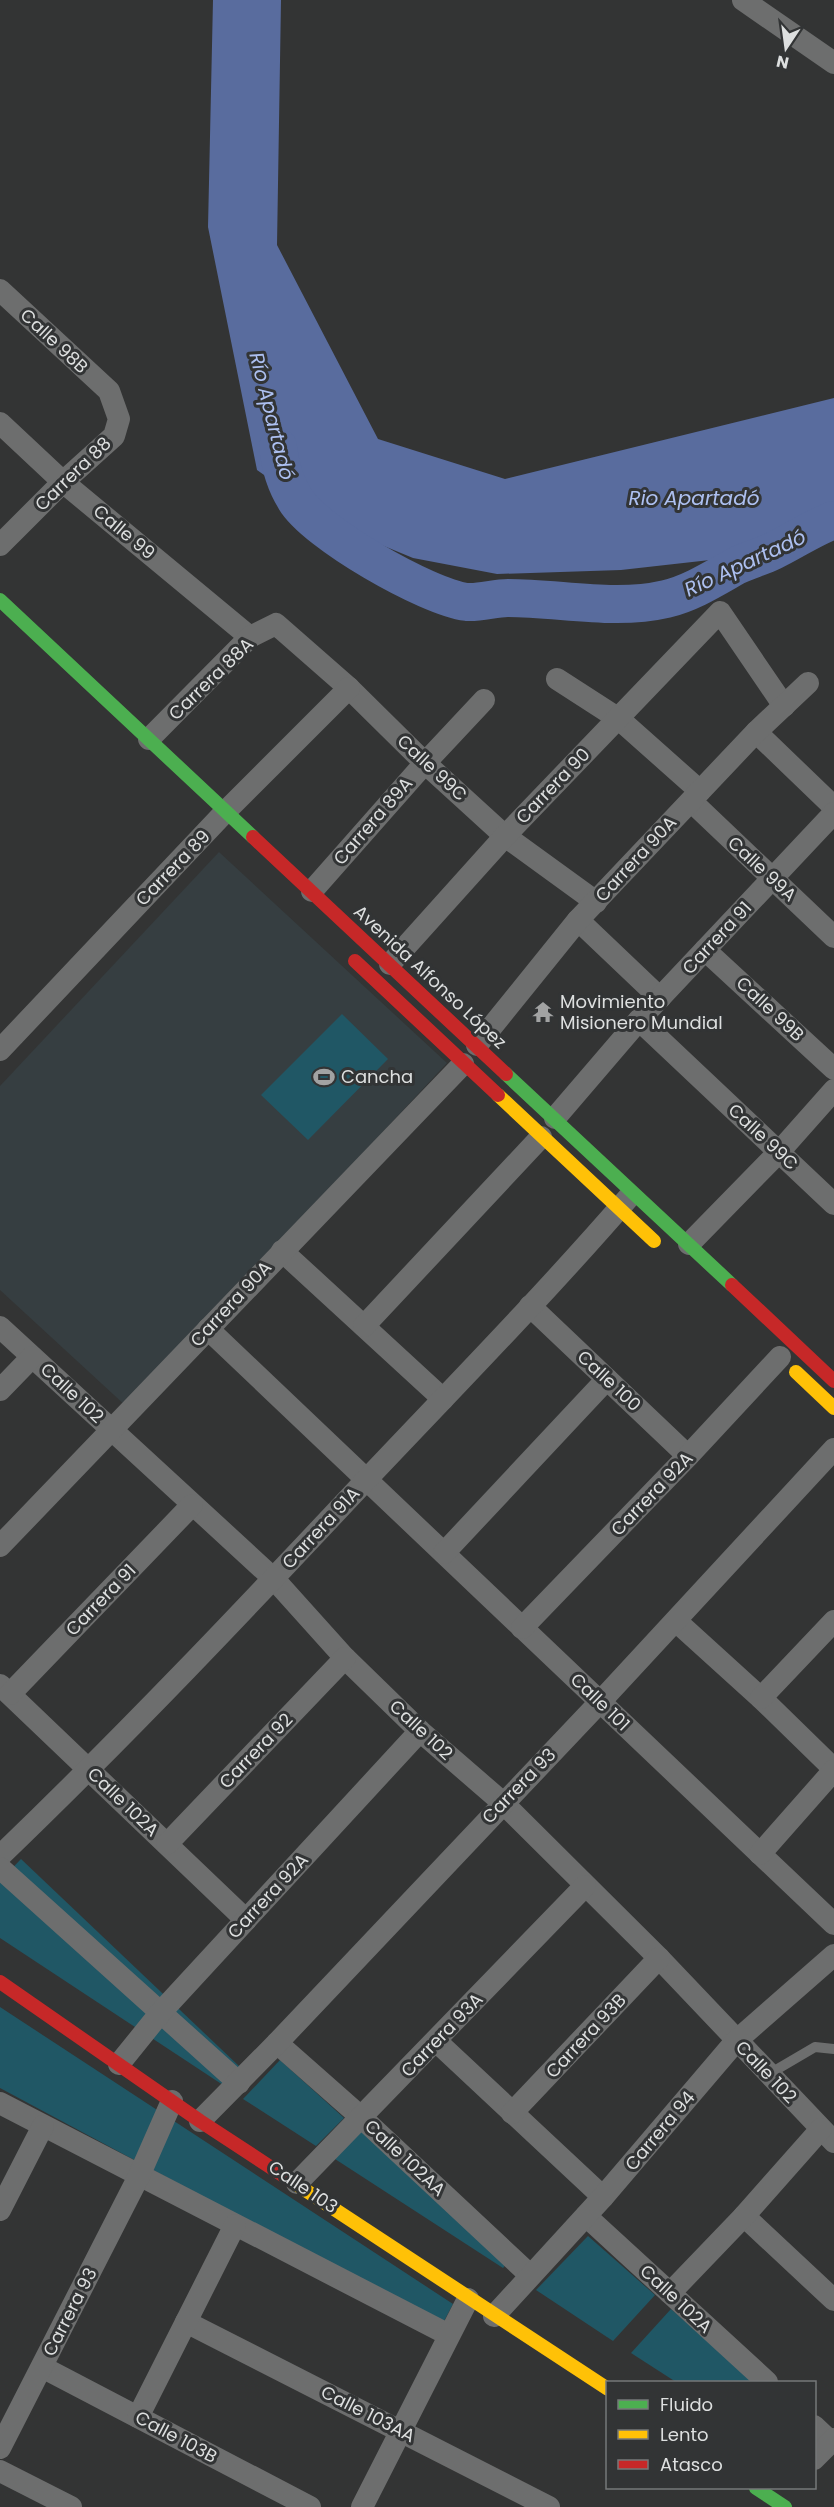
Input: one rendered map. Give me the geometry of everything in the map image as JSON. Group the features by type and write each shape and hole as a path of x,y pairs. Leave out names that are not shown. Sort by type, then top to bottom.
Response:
{"street":[{"path":"743,0 834,63"},
{"name":"Calle 98B","path":"0,290 109,391"},
{"name":"Carrera 88","path":"0,545 63,482 114,436 119,419 109,391"},
{"name":"Calle 99","path":"0,423 63,482 250,637"},
{"name":"Avenida Alfonso López","path":"0,600 149,739 216,822 312,891 555,1119 626,1201 661,1248"},
{"name":"Carrera 90","path":"390,964 505,836 720,612 784,706"},
{"name":"Carrera 88A","path":"149,739 250,637 276,624"},
{"name":"Calle 99C","path":"276,624 349,688 424,763 505,836 596,902"},
{"name":"Calle 99A","path":"557,679 619,719 772,879 834,937"},
{"name":"Carrera 90A","path":"477,1046 578,920 756,732 808,683"},
{"name":"Carrera 89","path":"0,1050 216,822 349,688"},
{"name":"Carrera 89A","path":"312,891 424,763 484,700"},
{"path":"756,732 834,807"},
{"name":"Carrera 91","path":"555,1119 639,1020 834,813"},
{"path":"578,920 660,998"},
{"name":"Avenida Alfonso López","path":"342,949 541,1137 626,1201 689,1244 834,1381"},
{"name":"Calle 99B","path":"705,950 834,1069"},
{"name":"Calle 99C","path":"639,1020 834,1204"},
{"name":"Carrera 90A","path":"0,1546 463,1064"},
{"path":"689,1244 779,1152 834,1090"},
{"path":"363,1326 541,1137"},
{"name":"Carrera 91A","path":"0,1856 89,1770 274,1579 626,1201"},
{"path":"282,1251 443,1399"},
{"name":"Calle 100","path":"530,1306 688,1456"},
{"name":"Calle 102","path":"0,1327 274,1579 345,1658 420,1731 503,1803 659,1958 827,2135"},
{"name":"Calle 101","path":"208,1329 834,1924"},
{"path":"776,1353 834,1408"},
{"name":"Carrera 92A","path":"522,1628 688,1456 776,1353"},
{"path":"0,1390 32,1357"},
{"path":"444,1553 607,1379"},
{"name":"Carrera 93","path":"200,2121 239,2083 600,1702 834,1449"},
{"name":"Carrera 91","path":"5,1690 192,1504"},
{"path":"676,1621 761,1698 834,1770 760,1854"},
{"path":"761,1698 834,1621"},
{"name":"Carrera 92","path":"167,1844 345,1658"},
{"name":"Calle 102A","path":"5,1690 246,1920"},
{"name":"Carrera 92A","path":"118,2064 161,2012 420,1731"},
{"path":"0,1868 239,2083"},
{"name":"Carrera 93A","path":"297,2183 585,1886"},
{"name":"Carrera 94","path":"494,2316 603,2198 736,2041 834,1955"},
{"name":"Carrera 93B","path":"512,2113 659,1958"},
{"name":"Calle 103","path":"0,1982 200,2121 606,2388"},
{"path":"436,2041 603,2198"},
{"name":"Calle 102AA","path":"277,2043 362,2118 530,2275"},
{"name":"Carrera 93","path":"0,2448 139,2176 172,2101"},
{"path":"0,2103 450,2335"},
{"path":"0,2210 44,2126"},
{"path":"670,2293 827,2135"},
{"name":"Calle 102A","path":"586,2216 766,2381"},
{"path":"744,2216 834,2300"},
{"path":"138,2417 235,2225"},
{"path":"362,2507 468,2299"},
{"name":"Calle 103AA","path":"186,2322 549,2507"},
{"name":"Calle 103B","path":"42,2367 309,2507"},
{"path":"816,2428 833,2440 816,2456"},
{"path":"0,2470 71,2507"}],"lane":[{"path":"769,2074 815,2047 834,2049"}],"shaded area":[{"path":"219,852 447,1063 127,1407 0,1290 0,1086"},
{"name":"Cancha","path":"342,1014 388,1059 308,1140 261,1095"},
{"path":"21,1859 240,2067 223,2085 0,1938 0,1881"},
{"path":"0,2007 453,2304 442,2325 0,2088"},
{"path":"280,2060 344,2118 316,2146 243,2099"},
{"path":"361,2131 509,2261 503,2268 335,2159"},
{"path":"588,2236 655,2295 613,2341 536,2290"},
{"path":"671,2309 753,2381 674,2381 631,2353"}],"water":[{"name":"Rio Apartadó","path":"213,0 281,0 277,245 378,439 505,479 834,398 834,520 710,560 621,570 497,574 413,558 338,527 257,470 208,227"}],"waterway":[{"name":"Río Apartadó","path":"278,447 291,493 306,513 325,529 400,576 449,598 467,602 508,598 627,604 666,599 693,589 834,520"}],"traffic: fast":[{"path":"0,600 253,837"},
{"path":"506,1074 732,1285"},
{"path":"758,2489 785,2507"}],"traffic: slow":[{"path":"498,1095 654,1241"},
{"path":"796,1372 834,1408"},
{"path":"293,2182 606,2388"}],"traffic: jam":[{"path":"253,837 506,1074"},
{"path":"355,961 498,1095"},
{"path":"732,1285 834,1381"},
{"path":"0,1982 200,2121 293,2182"}],"place":[{"name":"Movimiento Misionero Mundial","path":"543,1012"},
{"name":"Cancha","path":"324,1077"}]}
